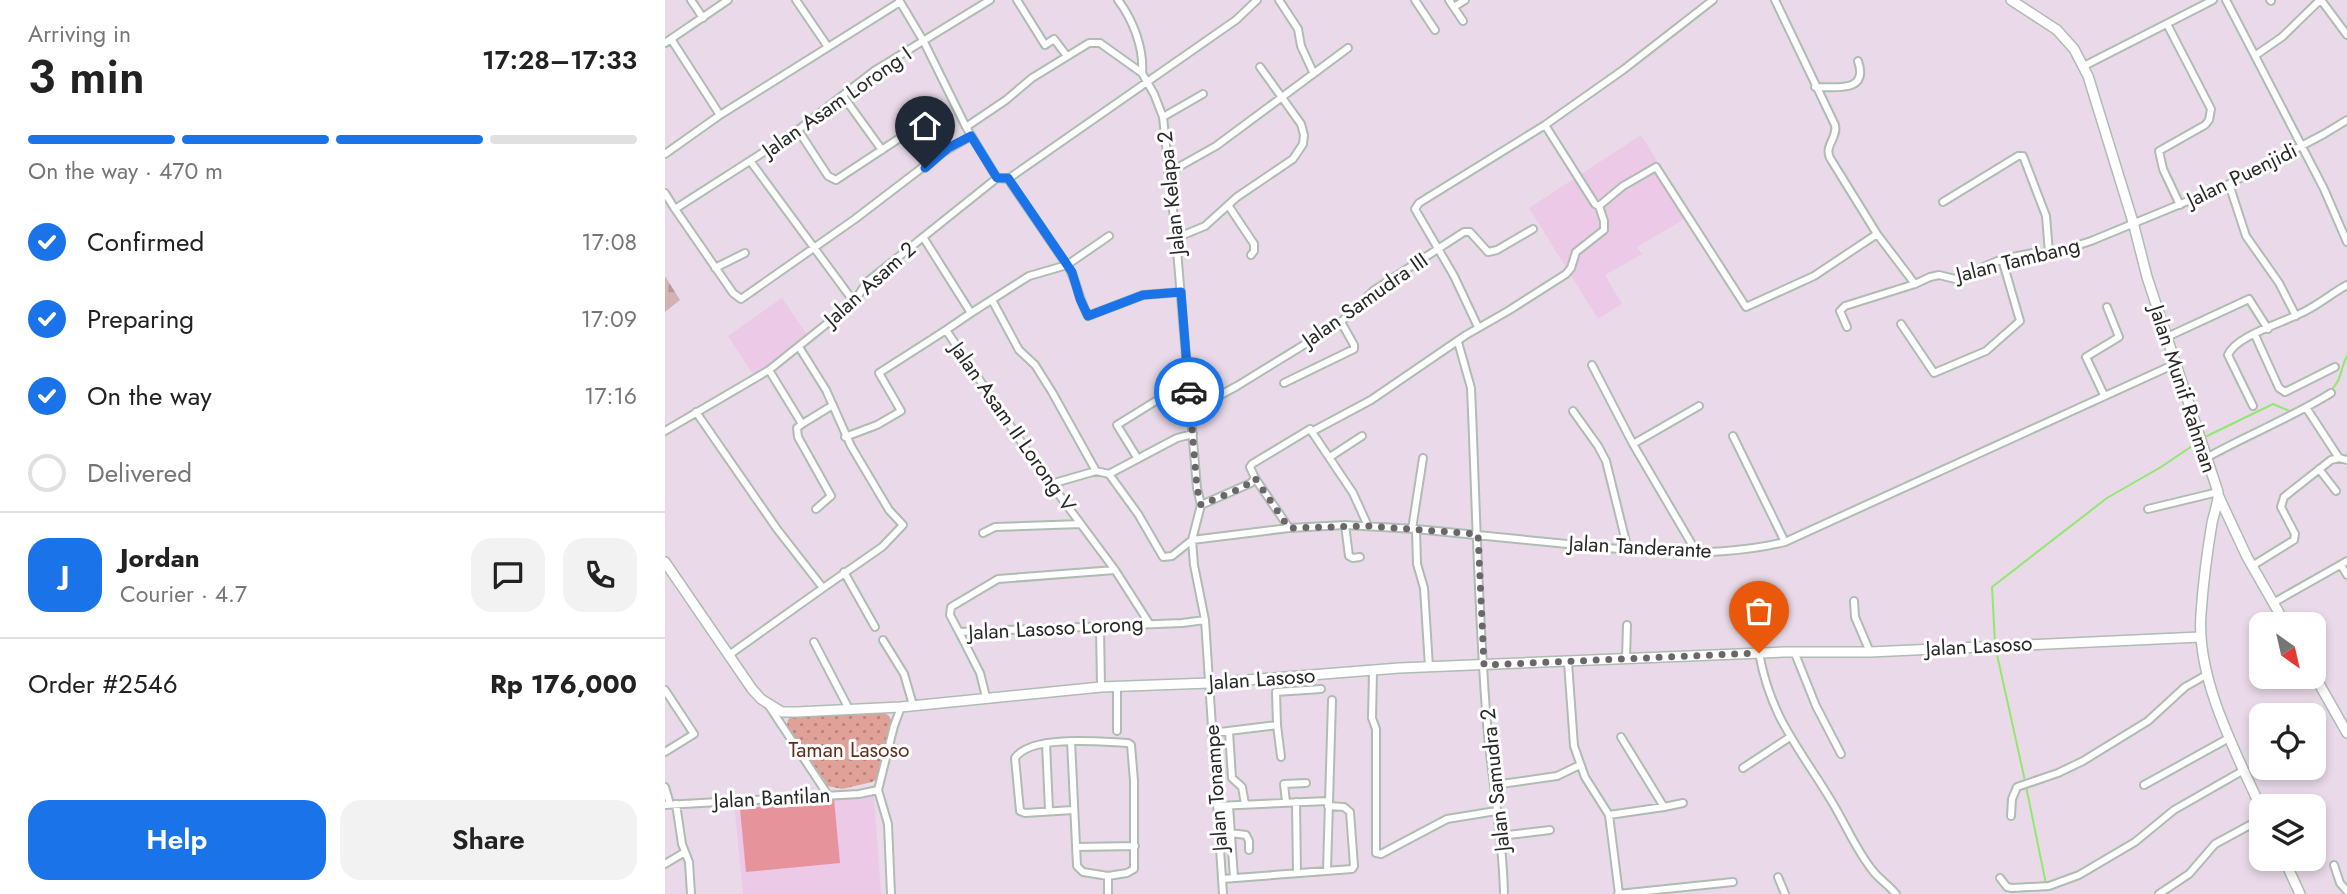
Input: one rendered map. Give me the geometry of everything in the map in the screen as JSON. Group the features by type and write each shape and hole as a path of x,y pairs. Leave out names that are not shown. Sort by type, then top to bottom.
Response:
{"street":[{"path":"691,0 703,18"},
{"path":"720,115 668,41 728,0"},
{"path":"796,0 828,47"},
{"name":"Jalan Asam Lorong I","path":"675,209 751,162 874,71 990,0"},
{"path":"1017,0 1045,46 1054,39 1067,56"},
{"path":"1118,0 1132,21 1142,55 1142,73"},
{"path":"665,154 720,115 900,1 924,42 971,136 997,178 1008,178 1236,20 1257,0"},
{"path":"1279,0 1298,29 1301,46 1313,72"},
{"path":"1415,0 1435,30"},
{"path":"1449,0 1463,21"},
{"path":"1454,7 1465,0"},
{"path":"1478,327 1439,248 1417,215 1415,209 1419,203 1545,125 1623,70 1713,0"},
{"path":"1775,0 1836,130 1828,152 1877,234 1915,285"},
{"name":"Jalan Munif Rahman","path":"2011,0 2057,30 2074,49 2084,66 2100,108 2147,277 2218,495 2211,527 2200,637 2218,713 2255,794"},
{"path":"2084,66 2213,0"},
{"path":"2225,0 2344,226 2347,242"},
{"path":"2256,55 2282,37 2320,0 2347,35"},
{"path":"2167,24 2211,109 2205,125 2159,151 2163,169 2180,205"},
{"path":"966,127 1006,100 1032,78 1095,42 1142,73"},
{"path":"1168,173 1216,146 1348,48"},
{"path":"1815,86 1851,85 1860,79 1862,72 1858,61"},
{"path":"1176,238 1205,226 1228,205 1293,159 1301,148 1304,129 1260,67"},
{"name":"Jalan Kelapa 2","path":"1142,73 1163,117 1192,406 1197,488 1201,505 1192,540 1194,565 1205,620"},
{"path":"1163,117 1203,94"},
{"path":"843,96 882,150"},
{"name":"Jalan Puenjidi","path":"2133,222 2229,184 2302,147 2347,120"},
{"path":"797,130 828,176 838,180 921,124"},
{"path":"1313,432 1371,400 1478,327 1509,311 1570,271 1576,252 1604,230 1599,206 1586,192 1545,125"},
{"path":"665,193 715,268 733,293 741,299 925,168 948,148 971,136"},
{"path":"1943,202 2018,156 2023,156 2046,216 2049,253"},
{"name":"Jalan Asam Lorong I","path":"751,162 854,302"},
{"path":"1599,206 1623,186 1656,167 1746,307 1814,276 1877,234"},
{"name":"Jalan Asam 2","path":"665,431 769,370 854,302 867,282 997,178"},
{"path":"1008,178 1073,274 1088,316 1143,295 1181,292"},
{"path":"2229,184 2246,236 2274,276 2296,316"},
{"path":"1228,205 1254,244 1251,255"},
{"name":"Jalan Tambang","path":"1847,327 1840,312 1845,306 1939,275 1955,279 2002,259 2049,253 2091,241 2133,222"},
{"name":"Jalan Samudra III","path":"1192,406 1213,399 1237,386 1341,322 1373,291 1464,232 1470,232 1486,251 1494,252 1533,229"},
{"path":"971,313 1029,276 1067,264 1109,236"},
{"name":"Jalan Asam II Lorong V","path":"923,237 971,313 946,330 1002,416 1115,570 1149,623"},
{"path":"715,268 745,253"},
{"path":"1901,324 1934,373 1986,351 2020,321 2002,259"},
{"path":"2253,406 2228,355 2230,349 2242,340 2296,316 2346,288"},
{"path":"2167,337 2249,299 2268,329"},
{"path":"992,300 1019,350 1034,365 1052,392 1096,471"},
{"path":"2104,395 2086,358 2119,337 2107,307"},
{"path":"1284,383 1354,349 1355,345 1341,322"},
{"path":"845,437 877,425 901,411 879,373 946,330"},
{"path":"2255,335 2279,388 2285,392 2335,367"},
{"path":"1458,342 1471,388 1484,665"},
{"path":"729,655 883,547 903,525 889,510 845,437 833,405 815,370 799,347"},
{"name":"Jalan Tanderante","path":"1192,540 1289,528 1368,526 1478,534 1627,550 1697,553 1755,548 1785,542 2175,364"},
{"path":"1592,365 1633,444 1697,553"},
{"path":"769,370 802,424"},
{"path":"1138,459 1117,425 1188,381"},
{"path":"2206,458 2251,433 2307,409 2331,393"},
{"path":"816,509 831,496 798,437 797,428 833,405"},
{"path":"1633,444 1699,406"},
{"path":"2307,409 2339,458"},
{"path":"1573,411 1598,446 1605,461 1627,550"},
{"path":"696,412 823,588"},
{"path":"1289,528 1249,467 1307,430 1313,432 1353,493 1368,526"},
{"path":"1051,484 1096,471 1109,474 1177,438 1193,434"},
{"path":"1330,457 1362,436"},
{"path":"1733,436 1785,542"},
{"path":"1423,458 1414,529 1416,556 1424,588 1429,667"},
{"path":"2252,566 2294,540 2295,534 2281,507 2282,500 2331,460 2347,460"},
{"path":"2319,469 2336,491"},
{"path":"1109,474 1138,514 1163,557 1172,556 1192,540"},
{"path":"1201,505 1244,487 1255,478"},
{"path":"2148,509 2218,495 2252,566 2278,612"},
{"path":"983,533 995,527 1081,524"},
{"path":"2211,527 2231,524"},
{"path":"1345,526 1349,555 1353,558 1360,557"},
{"path":"665,562 668,572 752,689 767,704 828,795"},
{"path":"2273,603 2344,563 2347,575"},
{"path":"959,632 950,615 949,610 953,604 998,579 1115,570"},
{"path":"844,572 875,627"},
{"path":"1854,601 1856,617 1868,641 1870,652"},
{"name":"Jalan Lasoso Lorong","path":"986,697 980,673 959,632 1205,620"},
{"name":"Jalan Tonampe","path":"1205,620 1223,894"},
{"path":"1626,659 1627,625"},
{"path":"1100,626 1101,687"},
{"name":"Jalan Lasoso","path":"767,704 782,712 849,709 1101,687 1209,683 1429,667 1794,651 1870,652 2200,637"},
{"path":"883,640 904,674 913,705"},
{"path":"814,642 849,709"},
{"path":"1794,651 1816,706 1841,754"},
{"path":"1759,653 1767,691 1790,737 1874,873 1896,894"},
{"path":"1568,662 1574,746 1580,765 1609,815 1618,894 1733,882"},
{"name":"Jalan Samudra 2","path":"1484,665 1493,785 1503,850 1504,894"},
{"path":"1373,671 1372,718 1376,729 1377,752 1377,854 1447,819 1496,811"},
{"path":"2011,816 2012,799 2017,786 2058,773 2089,757 2148,721 2185,687 2208,674"},
{"path":"1117,686 1117,731"},
{"path":"1280,757 1276,692 1321,689"},
{"path":"665,690 694,734 665,752"},
{"path":"2324,690 2344,720 2347,733"},
{"path":"1327,871 1332,700"},
{"path":"891,894 888,824 878,790 901,706"},
{"path":"1212,733 1277,725"},
{"path":"1230,732 1232,778 1242,787 1245,804"},
{"path":"1622,737 1664,807"},
{"path":"1743,768 1790,737"},
{"path":"2144,785 2229,738"},
{"path":"1071,741 1073,810 1080,870 1108,876 1134,869 1134,762 1131,745 1071,741 1046,743 1023,749 1015,758 1020,811 1073,810"},
{"path":"1046,743 1049,810"},
{"path":"1493,785 1557,776 1580,765"},
{"path":"2000,878 2007,887 2012,888 2047,886 2079,875 2124,850 2173,810 2244,770"},
{"path":"1286,802 1284,784 1306,783"},
{"path":"665,787 689,862 691,894"},
{"name":"Jalan Bantilan","path":"670,804 878,790"},
{"path":"1296,802 1297,873"},
{"path":"1217,806 1296,802 1328,804 1344,807 1350,812 1354,866 1352,870 1223,879"},
{"path":"1609,815 1683,803"},
{"path":"1229,806 1234,878"},
{"path":"2164,893 2198,866 2214,844 2249,825"},
{"path":"1500,836 1550,830"},
{"path":"1231,833 1246,835 1249,850"},
{"path":"1076,847 1135,846"},
{"path":"665,864 685,852"},
{"path":"2334,865 2340,883 2347,891"},
{"path":"2289,871 2300,894"},
{"path":"1108,876 1108,894"},
{"path":"1778,877 1785,894"}],"shaded area":[{"path":"1641,135 1691,215 1637,247 1642,254 1605,275 1622,304 1598,319 1529,208"},
{"path":"782,298 808,336 754,376 728,336"},
{"path":"874,796 881,894 743,894 734,803"},
{"path":"834,799 840,863 746,872 740,809"}],"green space":[{"path":"665,276 680,300 665,312"},
{"name":"Taman Lasoso","path":"882,711 893,723 880,776 872,782 842,789 828,786 787,725 792,716"}],"waterway":[{"path":"2330,391 2339,379 2347,356"},
{"path":"2205,437 2273,404 2292,412"},
{"path":"1995,644 1992,587 2107,498 2198,442"},
{"path":"1996,650 2025,781"},
{"path":"2026,786 2046,884"}],"way so far":[{"path":"1189,392 1197,488 1201,505 1244,487 1255,478 1289,528 1368,526 1478,534 1484,665 1759,653"}],"route":[{"path":"925,168 948,148 971,136 997,178 1008,178 1072,272 1088,316 1143,295 1158,296 1181,292 1189,392"}]}
